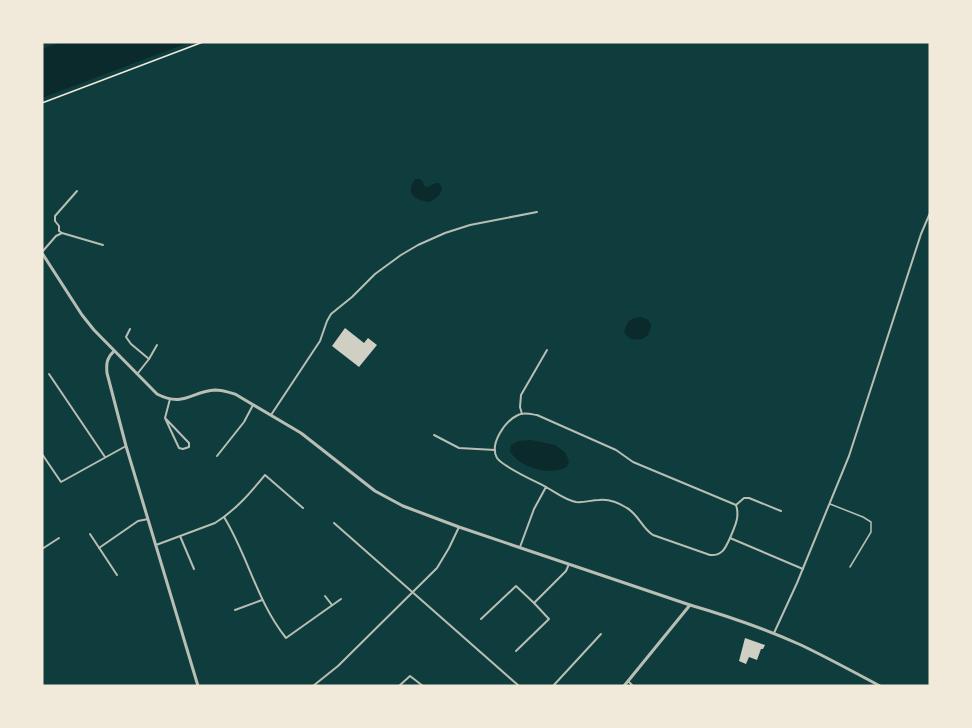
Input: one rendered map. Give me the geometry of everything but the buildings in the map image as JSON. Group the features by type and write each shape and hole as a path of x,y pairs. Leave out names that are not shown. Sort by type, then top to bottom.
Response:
{"street":[{"path":"76,191 55,216 59,231 103,245"},
{"path":"271,415 320,340 331,314 375,274 418,245 445,233 470,225 537,212"},
{"path":"774,633 849,456 921,234 930,213"},
{"path":"62,233 56,236 42,252 82,315 157,394 170,399 182,399 213,390 235,394 301,433 380,494 403,506 774,633 878,685"},
{"path":"42,264 47,260"},
{"path":"130,329 126,337 149,359"},
{"path":"137,375 157,345"},
{"path":"520,414 521,395 547,350"},
{"path":"114,351 108,357 106,364 126,446 198,686"},
{"path":"49,374 105,457"},
{"path":"165,418 189,443 189,447 179,448 165,418 170,399"},
{"path":"217,456 244,422 253,405"},
{"path":"520,414 537,415 616,450 633,462 736,505 739,512 738,518 723,552 716,556 710,555 653,535 627,508 602,500 572,501 499,461 495,450 497,441 507,423 520,414"},
{"path":"434,435 459,448 495,450"},
{"path":"42,454 61,482 126,446"},
{"path":"653,470 655,464"},
{"path":"156,545 215,523 244,499 265,475 303,508"},
{"path":"520,547 534,509 546,487"},
{"path":"736,505 744,498 749,498 782,511"},
{"path":"224,517 239,544 262,600 286,638 341,599"},
{"path":"99,548 138,521 148,519"},
{"path":"334,523 519,686"},
{"path":"314,686 338,666 437,568 459,527"},
{"path":"90,534 117,575"},
{"path":"180,536 194,569"},
{"path":"42,549 59,538"},
{"path":"730,538 803,569"},
{"path":"534,603 566,571 569,564"},
{"path":"481,619 516,586 549,619 516,651"},
{"path":"325,596 332,605"},
{"path":"235,610 262,600"},
{"path":"624,686 690,605"},
{"path":"553,686 601,634"},
{"path":"399,686 411,676 423,686"},
{"path":"627,681 633,686"}],"lane":[{"path":"829,504 871,522 871,532 850,567"}],"path":[{"path":"42,103 203,42"}],"water":[{"path":"61,42 190,42 42,98 42,49"},
{"path":"415,179 420,179 424,186 428,187 439,183 442,188 441,193 429,202 416,198 411,192"},
{"path":"640,317 647,319 651,324 649,333 641,339 629,338 624,332 626,326 629,321"},
{"path":"531,440 555,445 565,452 569,461 567,467 552,471 536,469 520,462 510,451 511,445 518,441"}]}
